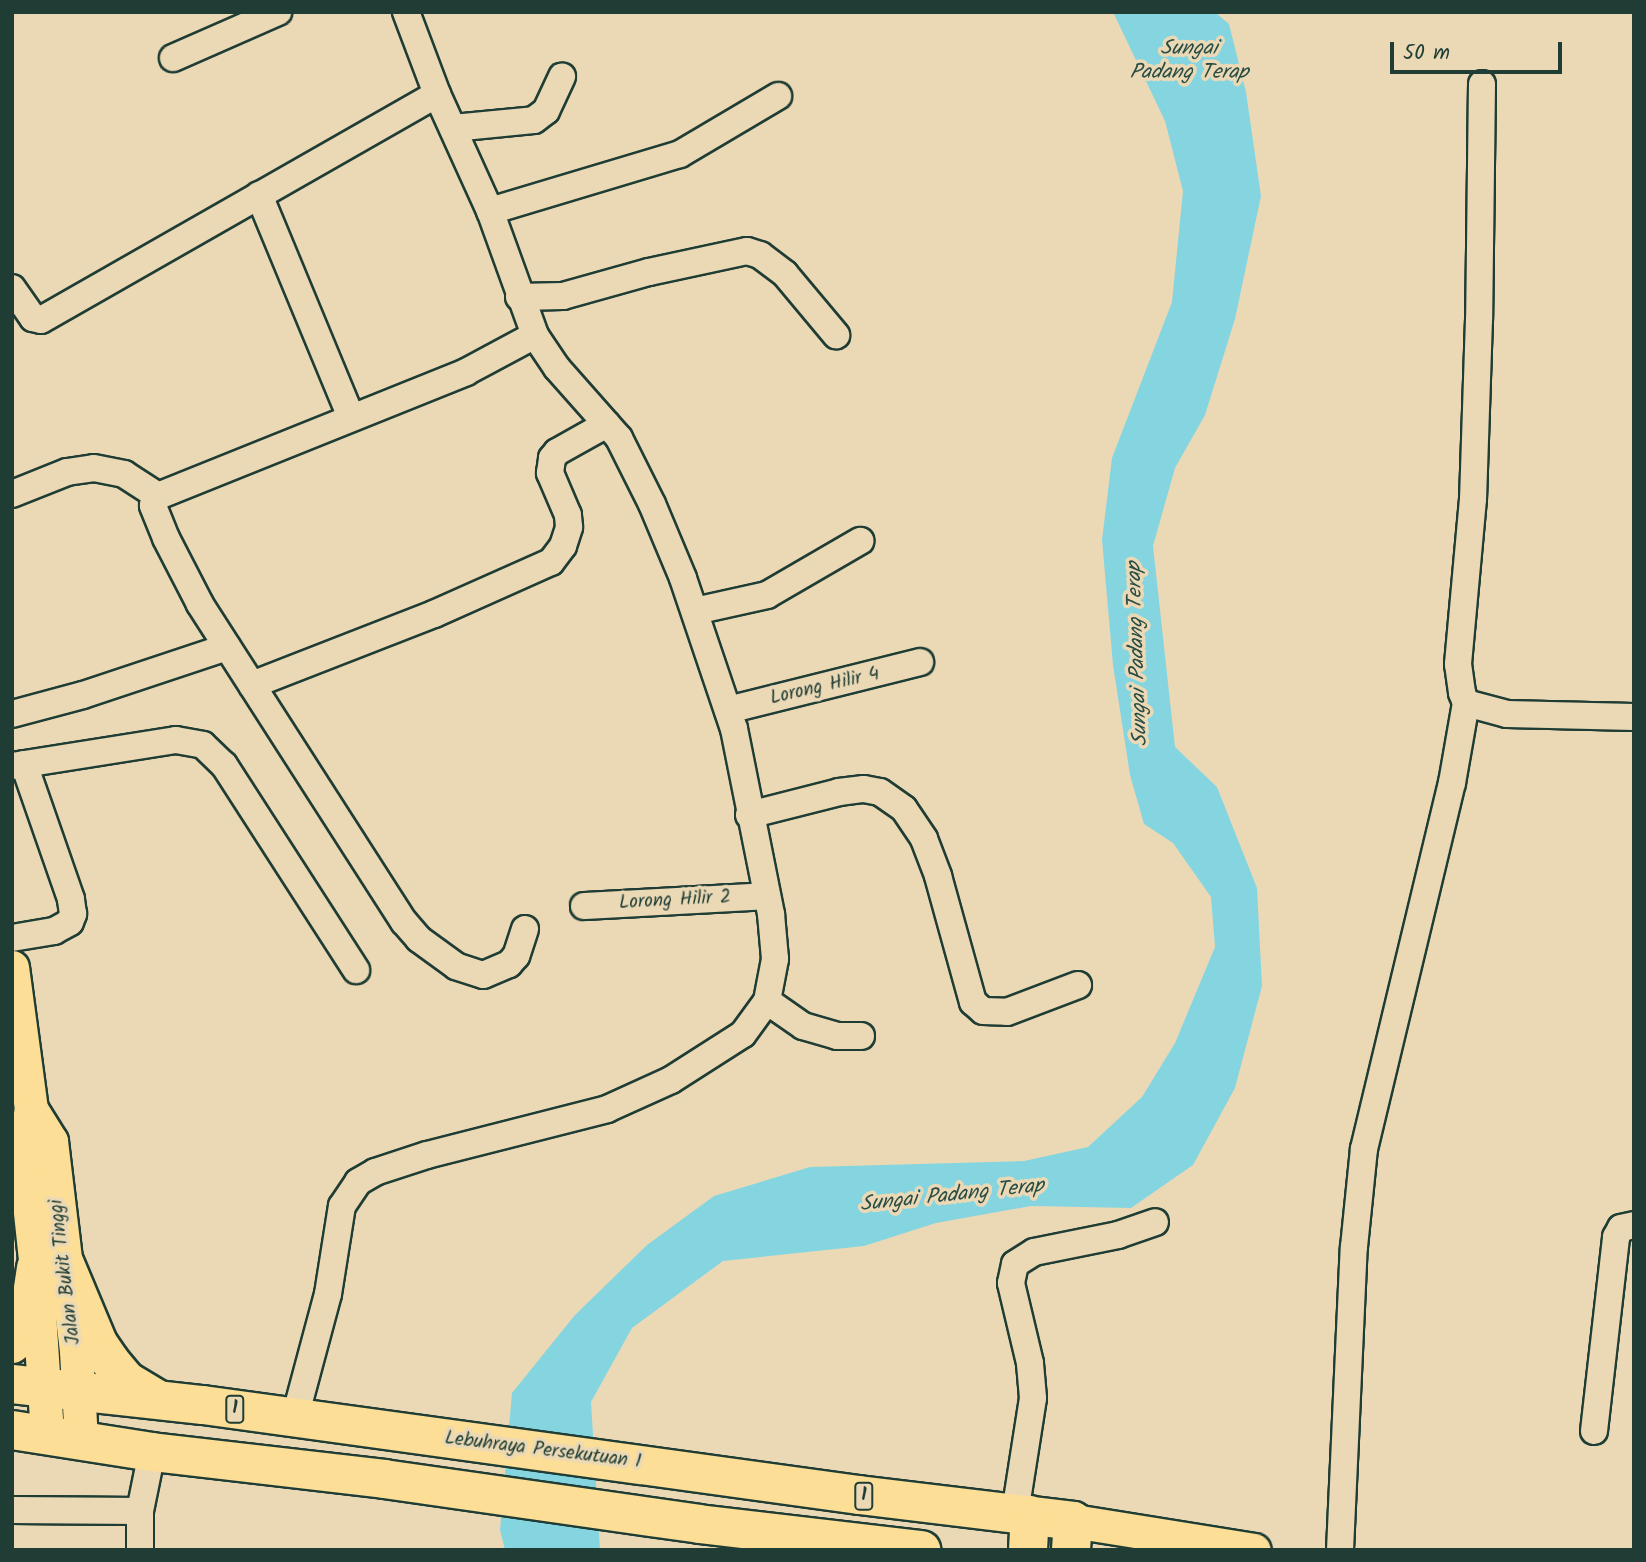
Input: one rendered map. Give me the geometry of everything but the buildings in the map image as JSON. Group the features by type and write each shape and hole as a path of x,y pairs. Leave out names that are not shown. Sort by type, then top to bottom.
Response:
{"highway":[{"path":"12,1344 22,1336 51,1266"},
{"path":"51,1266 110,1362 127,1381 159,1400"},
{"name":"Lebuhraya Persekutuan 1","path":"45,1386 699,1471 859,1495 1072,1535"},
{"path":"37,1435 152,1452 384,1479 699,1524 911,1549"}],"main road":[{"name":"Jalan Bukit Tinggi","path":"12,967 19,1064 31,1109 23,1147 51,1266 45,1386 37,1435"},
{"path":"1072,1535 1254,1550"}],"street":[{"path":"173,58 278,12"},
{"path":"295,1418 328,1294 342,1206 358,1182 374,1172 417,1158 555,1124 629,1099 671,1080 743,1034 767,1000 775,959 766,896 728,710 695,611 639,475 607,424 556,368 535,335 489,211 437,94 406,12"},
{"path":"453,128 534,120 546,111 562,77"},
{"path":"1340,1550 1354,1247 1364,1149 1452,783 1466,703 1458,664 1473,499 1480,306 1482,84"},
{"path":"12,288 33,318 41,320 437,94"},
{"path":"489,211 680,154 778,96"},
{"path":"259,195 351,417"},
{"path":"519,297 563,296 672,266 747,251 760,255 785,274 836,335"},
{"path":"525,929 516,956 509,964 482,975 456,967 419,939 384,895 227,647 166,538 153,505 158,496 466,372 535,335"},
{"path":"252,684 434,614 551,562 563,546 569,527 568,515 550,473 552,458 607,424"},
{"path":"12,494 67,472 94,468 124,474 158,496"},
{"path":"695,611 767,594 860,541"},
{"path":"12,714 227,647"},
{"name":"Lorong Hilir 4","path":"728,710 920,662"},
{"path":"1466,703 1507,714 1634,717"},
{"path":"12,938 54,931 70,922 73,915 71,899 18,765 176,740 203,745 224,765 356,970"},
{"path":"749,815 820,796 864,789 892,798 904,809 924,839 938,876 973,1002 983,1011 1007,1012 1078,985"},
{"name":"Lorong Hilir 2","path":"584,906 766,896"},
{"path":"767,1000 793,1021 810,1028 837,1035 861,1036"},
{"path":"1024,1526 1033,1398 1030,1363 1011,1283 1014,1264 1034,1252 1118,1235 1154,1222"},
{"path":"1594,1431 1617,1230 1634,1224"},
{"path":"140,1550 140,1511 152,1452"},
{"path":"12,1510 140,1511"}],"water":[{"name":"Sungai Padang Terap","path":"1113,12 1215,12 1229,24 1246,92 1261,196 1235,319 1205,415 1175,468 1153,546 1175,747 1217,787 1257,888 1262,986 1235,1088 1193,1165 1131,1208 1031,1206 936,1223 864,1246 723,1261 632,1328 591,1402 600,1550 505,1550 500,1530 512,1393 575,1315 647,1245 714,1196 810,1167 1024,1161 1088,1147 1142,1097 1175,1043 1215,947 1211,897 1173,843 1144,824 1130,775 1113,665 1102,540 1112,458 1172,302 1183,191 1165,121"}]}
